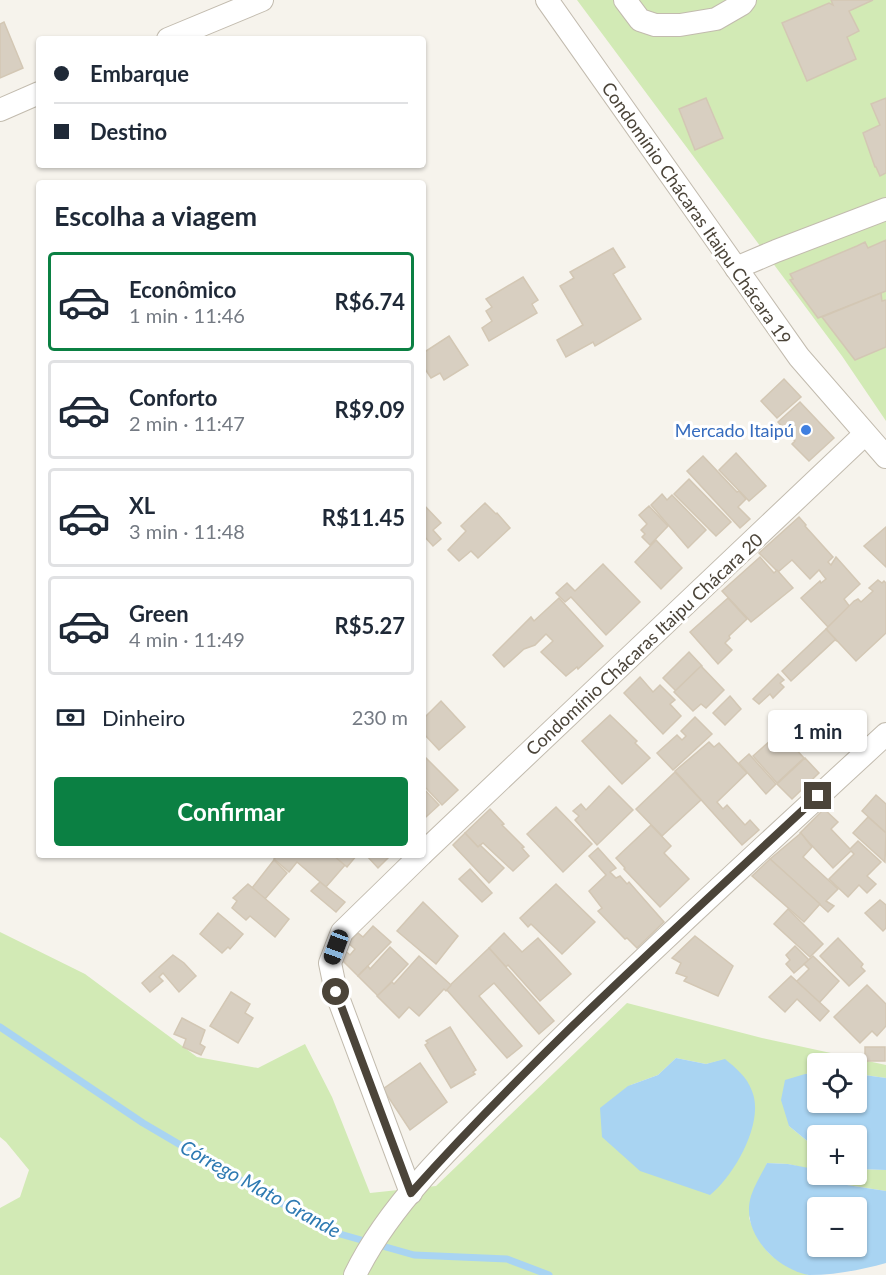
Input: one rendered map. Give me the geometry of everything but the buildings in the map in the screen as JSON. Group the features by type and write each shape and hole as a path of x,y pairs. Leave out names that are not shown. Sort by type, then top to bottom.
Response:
{"street":[{"path":"175,36 262,0"},
{"name":"Condomínio Chácaras Itaipu Chácara 19","path":"547,0 799,357 859,428"},
{"path":"625,0 639,20 655,25 716,19 745,0"},
{"path":"0,110 36,94"},
{"path":"736,268 886,209"},
{"path":"859,428 886,457"},
{"name":"Condomínio Chácaras Itaipu Chácara 20","path":"426,850 859,428"},
{"path":"359,1267 411,1193 458,1140 616,984 886,734"},
{"name":"Condomínio Chácaras Itaipu Chácara 20","path":"411,1193 336,992 330,963 342,932 418,858"}],"green space":[{"path":"577,0 886,0 886,421 842,356"},
{"path":"0,932 85,974 197,1057 258,1068 305,1044 332,1097 370,1193 436,1186 627,1003 762,1038 831,1053 807,1053 807,1074 805,1074 789,1126 807,1141 807,1169 788,1164 767,1163 749,1218 759,1240 771,1255 786,1265 809,1275 0,1275 0,1208 20,1197 29,1170 0,1137","holes":["676,1058 706,1064 725,1059 628,1086 658,1075"]},
{"path":"867,1061 886,1065 886,1078 867,1075"},
{"path":"867,1169 886,1170 886,1191 847,1185 867,1185"}],"water":[{"path":"676,1058 706,1064 725,1059 744,1077 752,1091 755,1104 754,1118 745,1148 729,1175 710,1195 640,1171 602,1137 600,1108 628,1086 658,1075"},
{"path":"807,1074 807,1113 867,1113 867,1075 886,1078 886,1170 867,1169 867,1125 807,1125 807,1141 789,1126 781,1100 785,1080"},
{"path":"767,1163 807,1168 807,1185 847,1185 886,1191 886,1263 848,1272 809,1275 784,1265 763,1247 756,1235 749,1209 753,1192"}],"waterway":[{"name":"Córrego Mato Grande","path":"0,1027 143,1123 269,1197 340,1234 414,1255 507,1259 549,1275"}],"place":[{"name":"Mercado Itaipú","path":"806,430"}],"route":[{"path":"336,992 411,1193 458,1140 616,984 818,796"}]}
